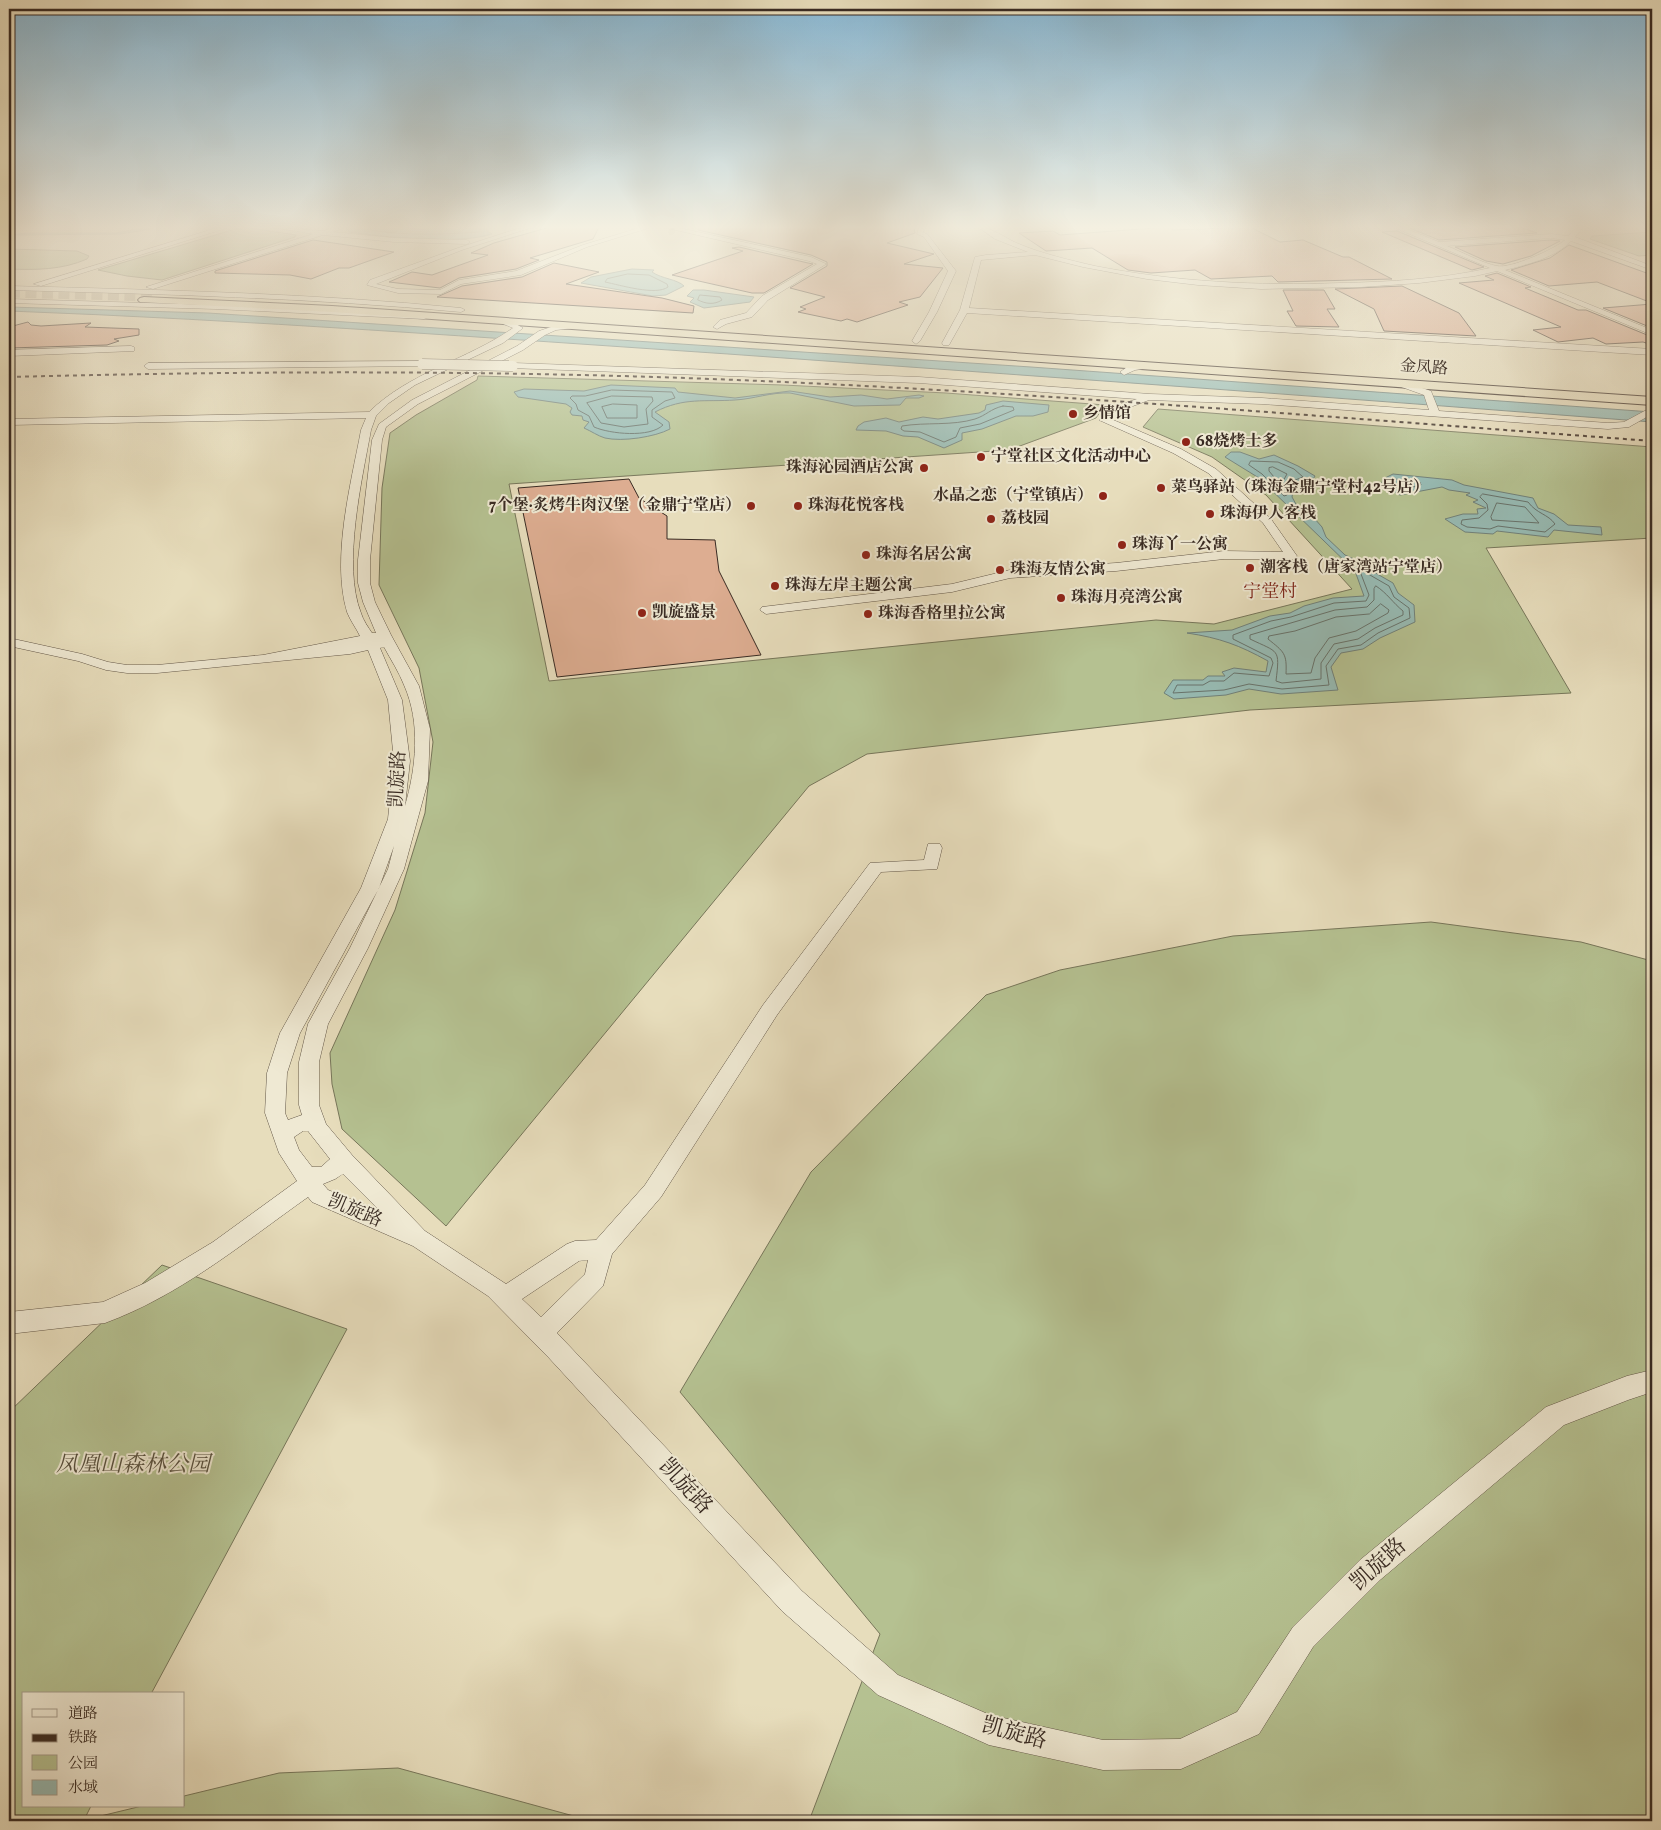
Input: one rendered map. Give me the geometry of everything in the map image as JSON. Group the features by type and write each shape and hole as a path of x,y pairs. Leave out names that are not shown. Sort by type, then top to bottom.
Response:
{"highway":[{"name":"金凤路","path":"381,312 1652,401"},
{"name":"金凤路","path":"497,312 1652,391"}],"street":[{"name":"金凤路","path":"316,312 444,318"},
{"path":"717,327 723,322 749,316 752,312"},
{"path":"916,340 933,312"},
{"path":"946,343 963,312"},
{"path":"1003,312 1652,352"},
{"path":"1602,312 1652,333"},
{"name":"凯旋路","path":"504,321 520,328 516,332 508,353"},
{"name":"凯旋路","path":"574,326 554,328 542,333 530,342 415,402 382,426 377,440 364,560 364,583 395,700 402,761 396,819 370,888 290,1033 277,1072 275,1114 290,1152 320,1196 421,1239 496,1289 541,1333 792,1601 888,1685 988,1730 1103,1755 1181,1754 1248,1723 1303,1637 1370,1570 1555,1416 1627,1388 1652,1381"},
{"path":"9,353 131,350"},
{"name":"凯旋路","path":"421,1239 342,1157 316,1124 310,1105 309,1062 318,1024 359,948 396,868 420,781 423,729 412,686 378,640 354,613 347,576 350,519 366,430 372,415 386,401 412,383 483,350 508,353"},
{"path":"148,366 422,364 508,353 919,380 1120,390 1150,397 1434,410 1608,426 1626,425 1652,410"},
{"path":"1103,363 1124,372"},
{"path":"1120,390 1124,372 1133,367 1147,366"},
{"path":"1399,383 1428,394 1434,410"},
{"path":"1428,394 1435,389 1452,387"},
{"path":"766,610 952,588 1010,574 1116,567 1224,555 1291,556 1267,521 1212,471 1177,451 1104,420 1122,407 1150,397"},
{"path":"9,422 372,415"},
{"path":"9,642 82,658 106,666 127,669 157,669 264,659 378,640"},
{"path":"541,1333 595,1279 602,1250 653,1191 770,1010 876,868 931,864 934,848"},
{"path":"284,1135 296,1124 308,1122 316,1124"},
{"path":"9,1323 105,1312 145,1294 221,1249 309,1180 321,1177 337,1168 342,1157"},
{"path":"504,1297 575,1251 602,1250"}],"green space":[{"path":"478,376 783,385 946,393 1105,405 1096,418 1009,450 509,484 549,681 1156,620 1214,624 1352,589 1266,495 1212,457 1143,427 1158,409 1652,447 1652,538 1486,548 1571,693 1250,710 867,754 809,786 446,1226 342,1129 332,1084 330,1053 395,910 425,813 433,742 419,668 379,585 382,488 390,433 416,415 477,380"},
{"path":"1431,922 1581,942 1652,961 1652,1821 809,1821 880,1634 680,1392 811,1172 986,995 1060,970 1233,936"},
{"name":"凤凰山森林公园","path":"162,1265 347,1329 152,1692 22,1692 22,1808 90,1808 84,1820 134,1808 185,1808 185,1796 279,1773 398,1768 592,1821 9,1821 9,1412"}],"water":[{"path":"40,312 208,313 1031,367 1652,412 1652,422 728,354 279,324"},
{"path":"611,385 675,388 678,392 735,398 790,391 830,397 861,395 887,399 924,396 906,398 900,405 854,406 790,393 735,400 685,402 655,412 669,422 670,429 647,436 612,439 605,438 584,428 589,422 583,420 582,416 572,415 570,412 572,408 566,404 518,397 514,392 524,389 584,391"},
{"path":"1003,401 1049,405 1048,412 1033,416 1016,416 982,429 962,433 962,440 944,448 918,437 903,436 886,431 856,430 864,422 886,418 899,422 923,417 938,419 979,413 985,410 986,405"},
{"path":"1231,452 1240,452 1259,459 1274,455 1315,476 1312,481 1294,485 1292,497 1297,506 1314,518 1322,527 1326,537 1345,555 1367,565 1372,571 1393,583 1398,593 1414,605 1415,622 1380,638 1363,649 1341,653 1331,667 1338,690 1281,694 1249,689 1226,695 1174,699 1164,693 1173,680 1203,680 1208,676 1225,676 1222,672 1234,668 1266,672 1268,661 1258,655 1210,637 1187,633 1232,630 1270,616 1290,613 1304,606 1333,598 1364,596 1355,571 1259,478 1225,457"},
{"path":"1393,474 1452,480 1464,485 1533,498 1538,508 1554,514 1568,525 1601,527 1602,535 1554,530 1548,537 1497,531 1493,534 1465,532 1445,519 1463,514 1478,514 1477,509 1486,508 1473,502 1478,500 1466,495 1470,493 1442,487 1400,495 1381,486 1383,479"}],"building":[{"path":"800,312 886,312 857,322 847,319 841,321"},
{"path":"1288,312 1329,312 1339,327 1296,326"},
{"path":"1376,312 1458,312 1476,336 1384,331"},
{"path":"1527,312 1592,312 1652,337 1652,345 1643,342 1606,344 1593,338 1558,342 1533,330 1561,327"},
{"path":"1614,312 1652,312 1652,328"},
{"path":"28,322 31,325 41,326 91,323 85,327 139,329 139,335 114,339 119,341 107,345 9,348 9,327"},
{"name":"凯旋盛景","path":"629,479 639,498 667,516 667,539 715,540 719,571 761,655 557,677 518,488"}],"railway":[{"path":"9,377 360,372 712,379 1065,398 1652,441"}],"place":[{"name":"乡情馆","path":"1073,414"},
{"name":"68烧烤士多","path":"1186,442"},
{"name":"宁堂社区文化活动中心","path":"981,457"},
{"name":"珠海沁园酒店公寓","path":"924,468"},
{"name":"菜鸟驿站（珠海金鼎宁堂村42号店）","path":"1161,488"},
{"name":"水晶之恋（宁堂镇店）","path":"1103,496"},
{"name":"7个堡·炙烤牛肉汉堡（金鼎宁堂店）","path":"751,506"},
{"name":"珠海花悦客栈","path":"798,506"},
{"name":"珠海伊人客栈","path":"1210,514"},
{"name":"荔枝园","path":"991,519"},
{"name":"珠海丫一公寓","path":"1122,545"},
{"name":"珠海名居公寓","path":"866,555"},
{"name":"潮客栈（唐家湾站宁堂店）","path":"1250,568"},
{"name":"珠海友情公寓","path":"1000,570"},
{"name":"珠海左岸主题公寓","path":"775,586"},
{"name":"珠海月亮湾公寓","path":"1061,598"},
{"name":"凯旋盛景","path":"642,613"},
{"name":"珠海香格里拉公寓","path":"868,614"}],"district":[{"name":"宁堂村","path":"1270,592"}]}
